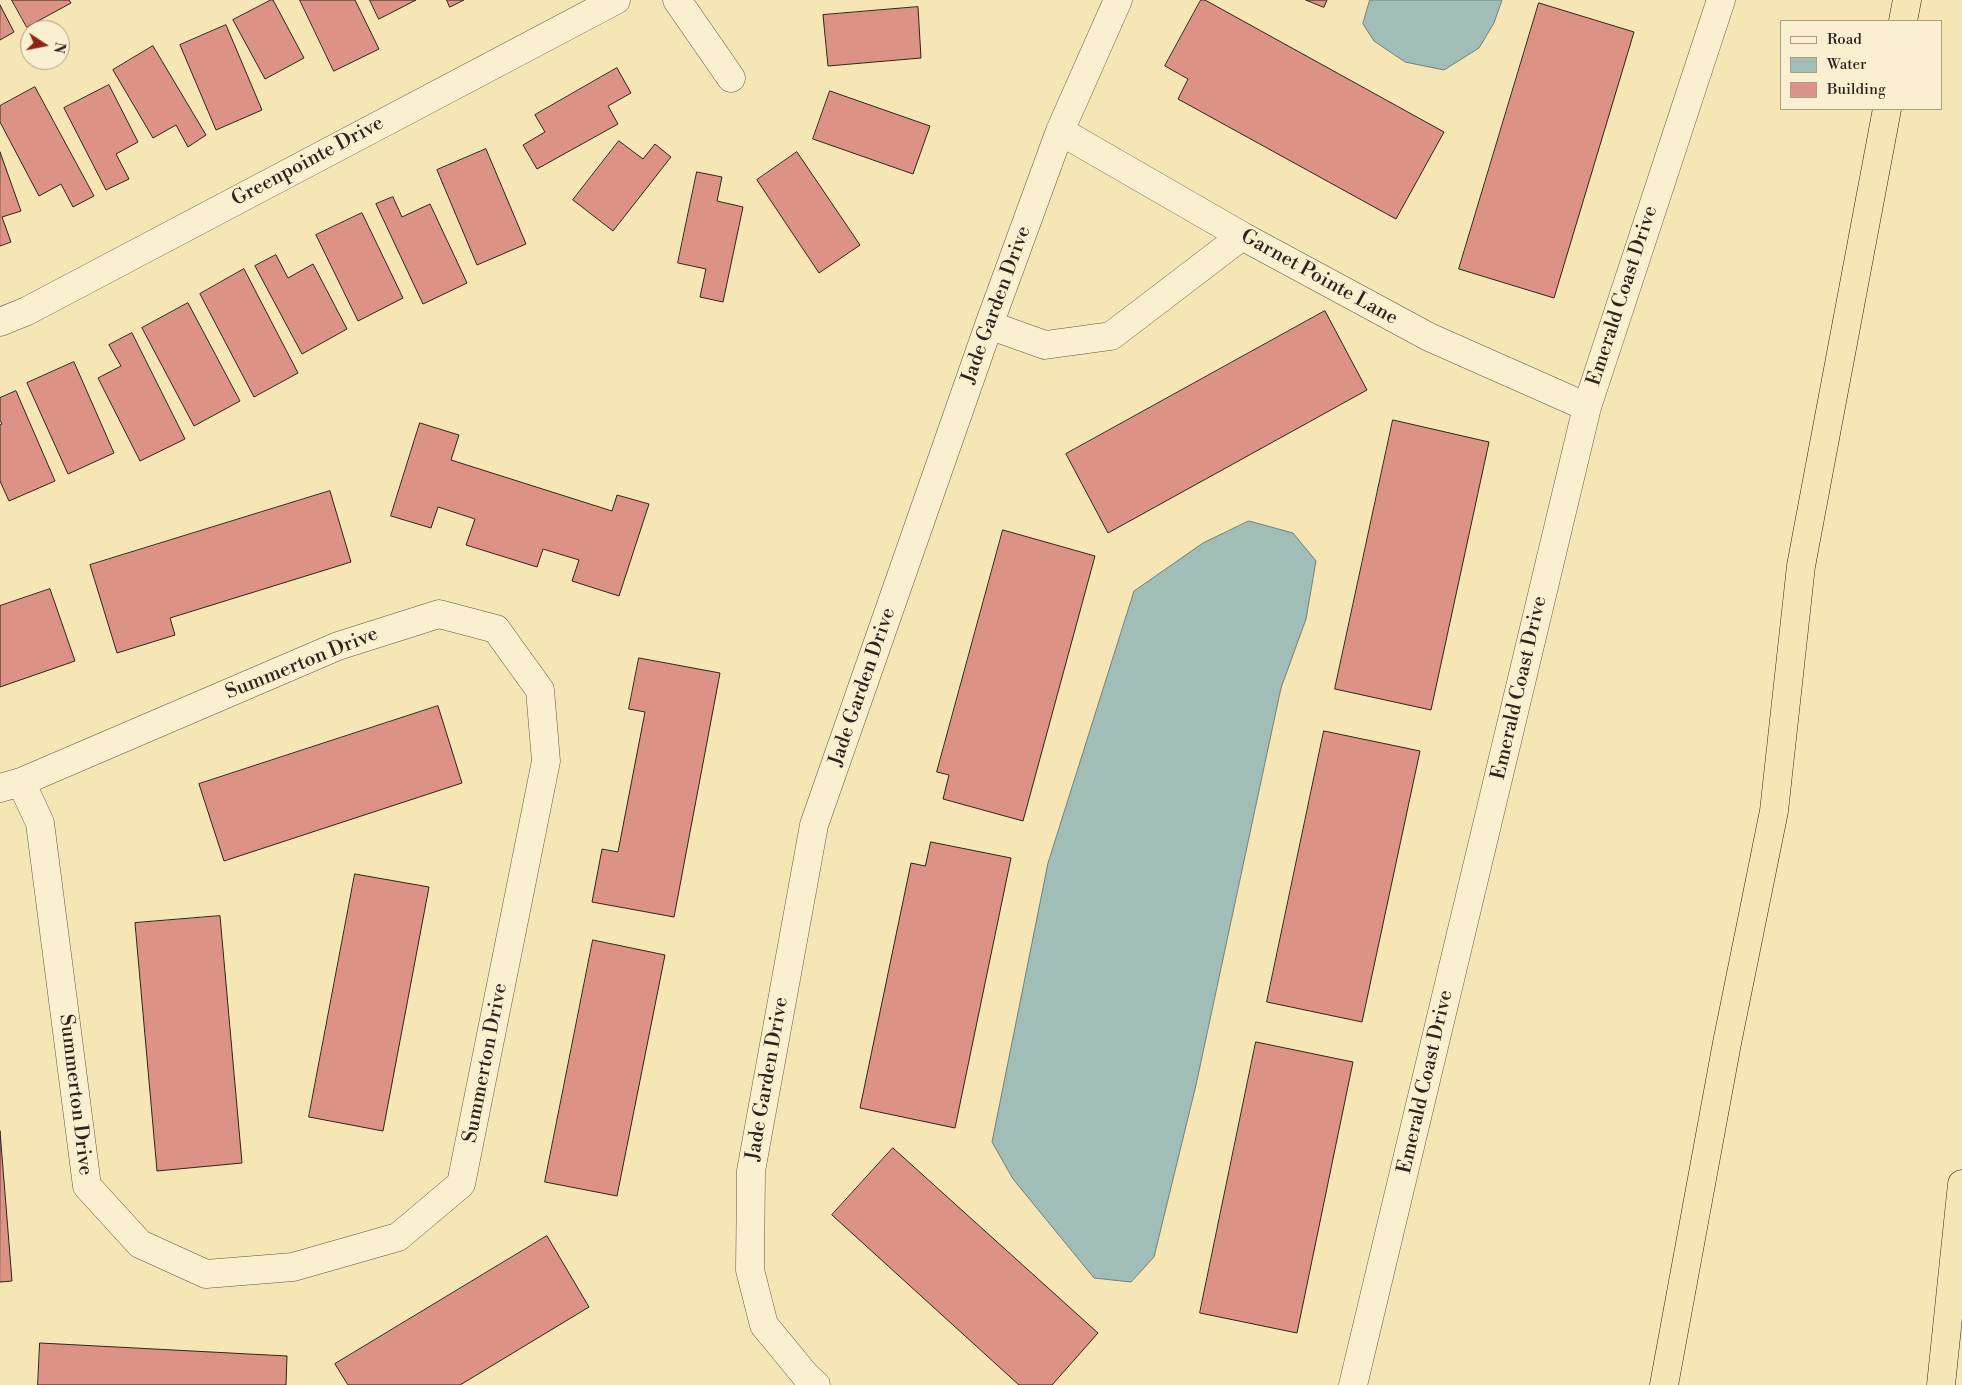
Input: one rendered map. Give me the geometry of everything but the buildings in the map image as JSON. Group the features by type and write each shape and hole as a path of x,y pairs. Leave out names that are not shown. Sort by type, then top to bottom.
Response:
{"highway":[{"path":"1903,20 1907,0"},
{"path":"1664,1385 1726,1053 1774,811 1801,566 1887,110"},
{"path":"1941,1385 1962,1184"}],"street":[{"name":"Greenpointe Drive","path":"0,322 27,311 616,0"},
{"path":"677,0 731,78"},
{"name":"Jade Garden Drive","path":"807,1382 764,1325 750,1270 751,1171 814,825 988,325 1060,131 1118,0"},
{"name":"Emerald Coast Drive","path":"1353,1385 1587,407 1721,0"},
{"name":"Garnet Pointe Lane","path":"1060,131 1242,236 1429,337 1587,407"},
{"path":"988,325 1045,345 1111,336 1242,236"},
{"name":"Summerton Drive","path":"439,614 496,629 540,690 546,761 461,1184 398,1237 293,1267 206,1274 140,1244 87,1186 40,823 10,785 338,646 439,614"}],"water":[{"path":"1370,0 1502,0 1494,23 1479,48 1444,70 1405,62 1374,41 1363,24"},
{"path":"1249,521 1293,533 1316,561 1306,619 1281,688 1196,1085 1154,1257 1131,1282 1094,1278 1013,1179 992,1142 1048,863 1134,591 1203,543"}]}
